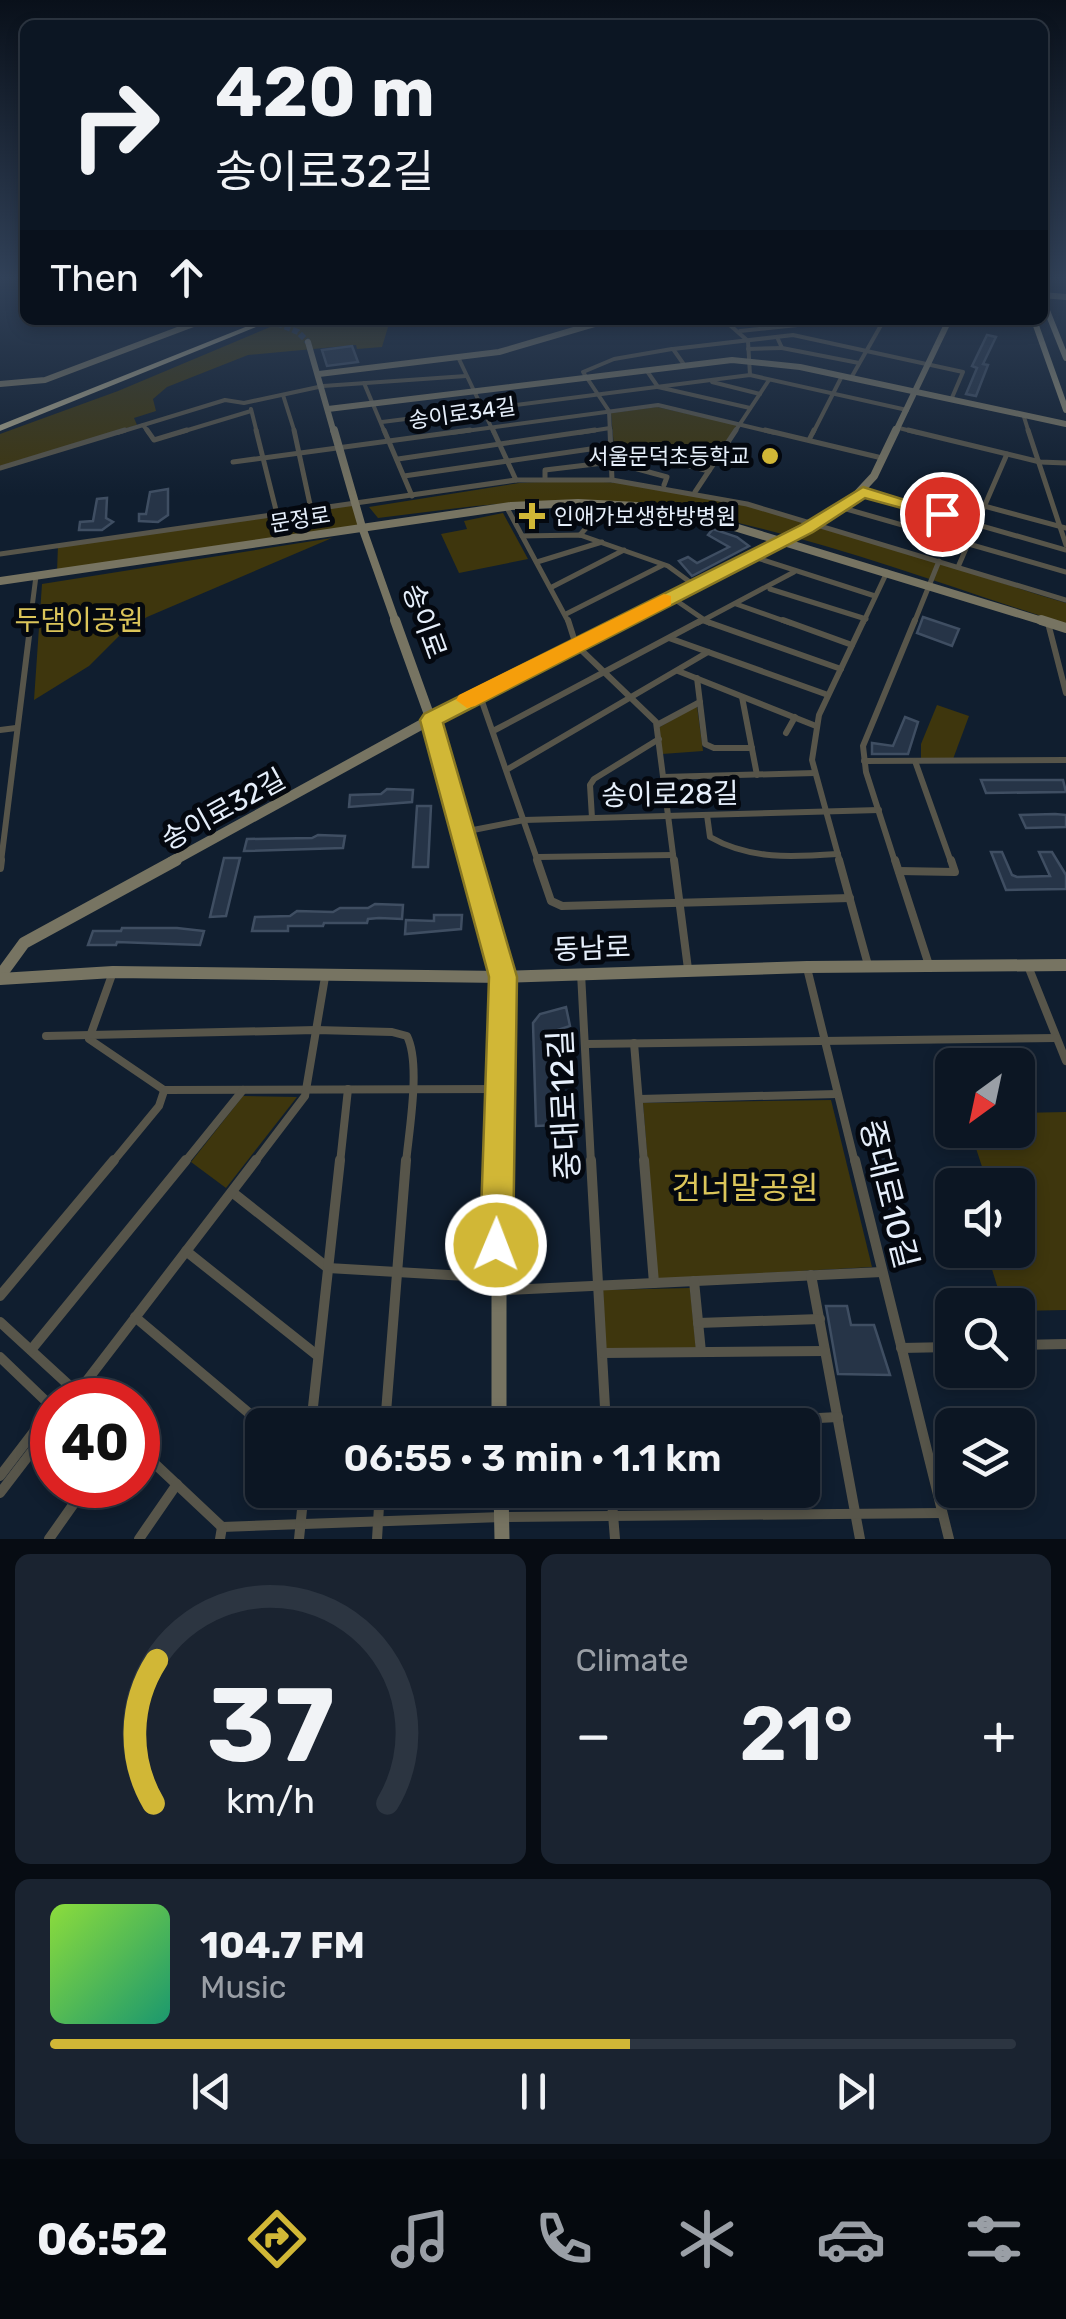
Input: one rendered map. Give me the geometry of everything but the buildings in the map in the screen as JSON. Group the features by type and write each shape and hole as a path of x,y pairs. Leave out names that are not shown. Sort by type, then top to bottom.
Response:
{"highway":[{"path":"0,420 172,352"},
{"path":"0,428 190,352"}],"main road":[{"path":"1045,352 1066,410"}],"street":[{"path":"0,384 45,380 120,352"},
{"name":"송이로","path":"311,352 354,504 431,720 503,977 496,1284 499,1408"},
{"path":"318,374 487,352"},
{"path":"612,480 609,411 585,371 614,360 658,352"},
{"path":"675,352 685,366"},
{"path":"748,352 750,376"},
{"path":"800,352 858,364"},
{"path":"808,440 833,394 865,352"},
{"path":"874,352 963,372 951,400"},
{"path":"934,352 884,459 863,492 1066,548 1024,416"},
{"path":"458,357 516,480"},
{"path":"328,409 748,361 846,377 1066,424"},
{"path":"646,371 658,387 750,408"},
{"path":"0,468 225,400 248,402 323,386 466,376"},
{"path":"382,422 750,376 907,410"},
{"path":"708,380 760,394"},
{"path":"696,492 768,380"},
{"path":"364,384 412,496"},
{"path":"284,396 301,452 311,510"},
{"path":"248,402 266,457 277,514"},
{"name":"송이로34길","path":"233,462 658,405 884,459"},
{"path":"143,425 154,440 251,410"},
{"path":"398,459 610,428"},
{"path":"898,428 1040,462 1066,463"},
{"path":"404,476 611,446 709,471"},
{"path":"958,567 1007,454"},
{"path":"545,479 545,470 612,462 667,477 663,486"},
{"path":"0,554 516,480 612,480 696,492 1066,600"},
{"name":"송이로32길","path":"0,977 24,943 480,693 814,524 863,492"},
{"path":"580,535 607,504"},
{"name":"문정로","path":"0,581 506,506 607,504 685,513 1066,628"},
{"path":"506,506 566,614 576,646 657,724 688,970"},
{"path":"984,506 1062,528"},
{"path":"842,508 1066,572"},
{"path":"522,536 580,535 664,564 694,585"},
{"path":"537,562 602,542"},
{"path":"552,587 624,550"},
{"path":"750,556 875,596"},
{"path":"930,966 864,760 866,734 939,561"},
{"path":"566,614 664,564"},
{"path":"495,730 769,589 794,572"},
{"path":"869,966 812,760 816,726 887,572"},
{"path":"0,868 4,803 36,576"},
{"path":"769,589 866,619"},
{"path":"671,596 703,621 840,670"},
{"path":"736,604 852,644"},
{"path":"1048,623 1066,693"},
{"path":"669,638 828,696"},
{"path":"508,768 708,652"},
{"path":"677,670 816,726"},
{"path":"696,678 705,744 714,748 752,748"},
{"path":"480,693 551,900 562,906 850,898"},
{"path":"742,696 757,774"},
{"path":"657,724 700,702"},
{"path":"786,733 794,717"},
{"path":"0,730 16,728"},
{"path":"592,818 590,785 594,778 658,739"},
{"path":"864,760 1066,760"},
{"path":"898,871 955,872 916,761"},
{"path":"1,764 12,762"},
{"path":"664,777 814,773"},
{"name":"송이로28길","path":"463,832 524,820 879,810"},
{"path":"708,815 710,837 721,845 778,858 838,854"},
{"path":"538,857 673,855"},
{"name":"동남로","path":"0,977 113,972 503,977 807,967 1066,965"},
{"path":"1028,966 1066,1061"},
{"name":"중대로10길","path":"807,967 949,1539"},
{"path":"113,972 89,1039 164,1090 499,1089"},
{"path":"92,1378 306,1090 326,973"},
{"name":"중대로12길","path":"581,973 605,1408"},
{"path":"46,1036 316,1030 392,1032 407,1036 411,1044 412,1089 386,1408"},
{"path":"587,1044 1056,1038"},
{"path":"634,1043 654,1283"},
{"path":"0,1296 159,1106 164,1090"},
{"path":"31,1350 243,1090"},
{"path":"313,1408 348,1090"},
{"name":"중대로10길","path":"639,1099 838,1094"},
{"path":"232,1192 328,1268 483,1278 507,1290 882,1272"},
{"path":"186,1251 318,1356"},
{"path":"812,1276 860,1539"},
{"path":"694,1281 701,1352"},
{"path":"135,1317 245,1410"},
{"path":"698,1323 820,1320"},
{"path":"0,1322 58,1378"},
{"path":"1035,1345 1066,1344"},
{"path":"901,1348 935,1347"},
{"path":"603,1353 825,1350"},
{"path":"0,1357 30,1386"},
{"path":"820,1418 838,1417"},
{"path":"0,1476 30,1437"},
{"path":"0,1493 30,1454"},
{"path":"160,1469 221,1533 300,1532 378,1522 502,1517 942,1513"},
{"path":"139,1539 176,1484"},
{"path":"48,1539 71,1508"},
{"path":"376,1539 379,1508"},
{"path":"502,1508 502,1539"},
{"path":"613,1508 614,1539"}],"green space":[{"path":"211,352 282,352 248,355 167,387 153,399 156,411 134,418 137,425 0,466 0,434"},
{"path":"657,407 738,425 708,470 614,446 611,413"},
{"path":"519,483 645,485 765,510 1066,603 1066,624 823,545 698,515 574,501 476,506 378,518 369,507"},
{"path":"355,504 362,527 57,572 58,545"},
{"path":"503,513 528,559 459,573 441,534 467,529 464,521"},
{"name":"두댐이공원","path":"332,538 147,617 119,636 89,666 34,700 42,584"},
{"path":"937,705 969,716 953,759 921,759 921,744"},
{"path":"697,706 703,751 662,754 658,728"},
{"path":"243,1096 297,1097 226,1188 191,1162"},
{"name":"건너말공원","path":"831,1100 872,1267 657,1279 643,1103"},
{"path":"1066,1112 1066,1310 1035,1311 1035,1288 998,1288 992,1268 1035,1268 1035,1168 982,1168 976,1148 1035,1148 1035,1113"},
{"path":"690,1288 696,1348 605,1350 603,1290"}],"slow traffic":[{"path":"467,700 664,600"}],"place":[{"name":"서울문덕초등학교","path":"770,456"},
{"name":"인애가보생한방병원","path":"532,516"}],"route":[{"path":"496,1245 503,977 431,720 807,528 863,492 942,514"}]}
